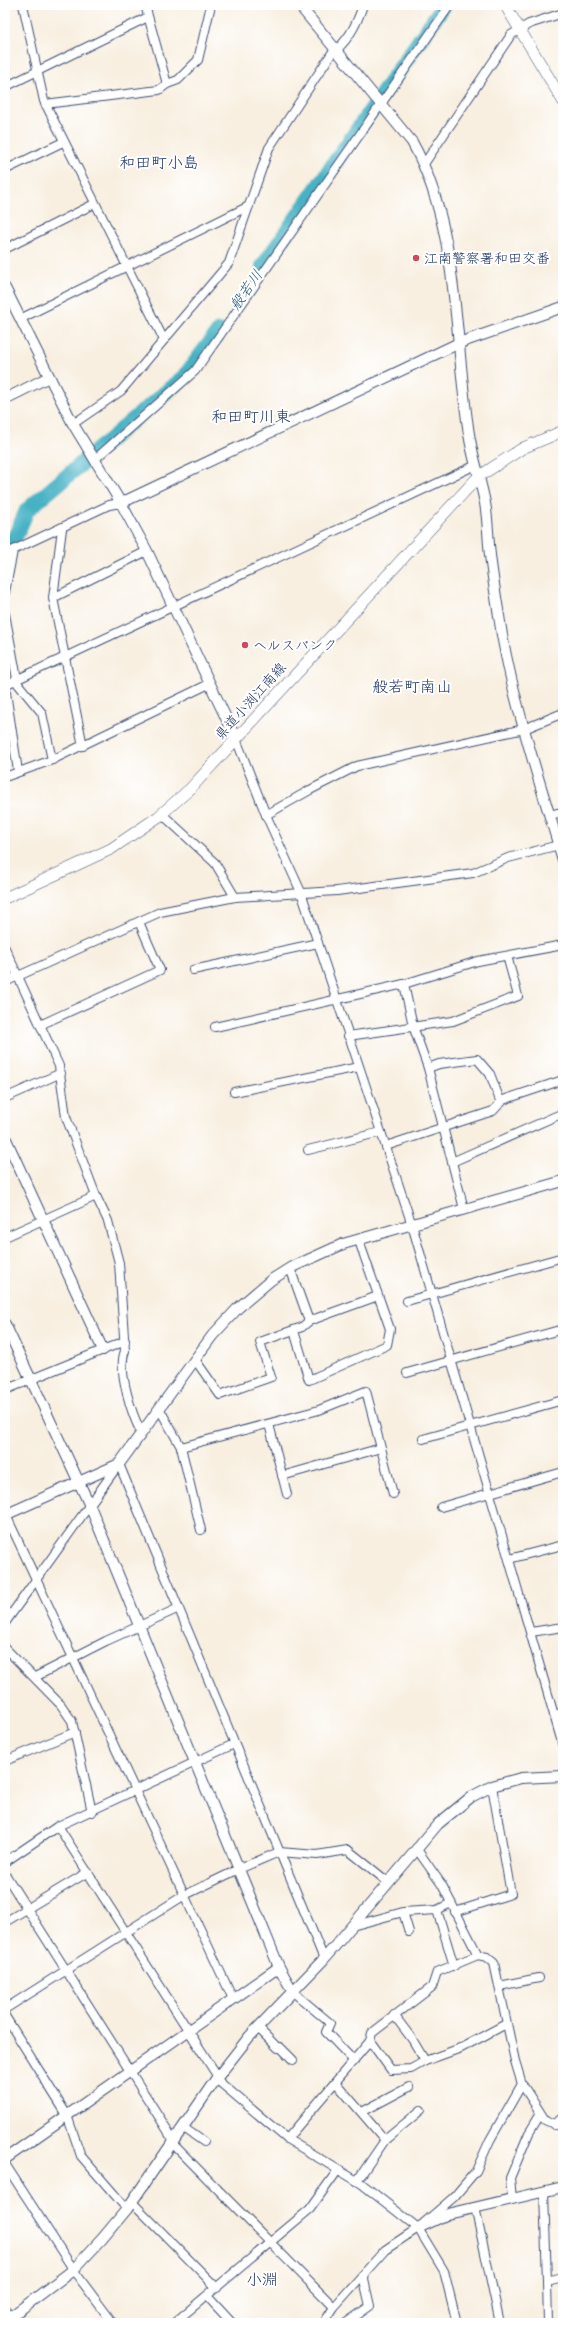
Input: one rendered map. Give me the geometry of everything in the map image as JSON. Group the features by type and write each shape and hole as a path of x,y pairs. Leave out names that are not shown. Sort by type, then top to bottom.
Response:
{"main road":[{"path":"508,6 519,29 559,88 563,101"},
{"name":"県道小渕江南線","path":"5,898 111,849 162,814 190,789 478,477 523,448 563,431"}],"street":[{"path":"23,5 45,104 94,204 164,340"},
{"path":"145,5 167,84"},
{"path":"45,104 159,90 167,84 178,80 198,60 211,5"},
{"path":"299,5 412,142 424,164 442,224 460,343 468,428 485,503 490,557 502,636 515,698 563,860"},
{"path":"73,424 117,394 229,264 272,143 332,54 344,46 359,17 363,5"},
{"path":"91,456 195,371 378,100 450,5"},
{"path":"424,164 511,35 519,29 563,13"},
{"path":"5,87 148,17"},
{"path":"5,170 63,142"},
{"path":"5,249 94,204"},
{"path":"20,319 249,206"},
{"path":"5,288 73,424 91,456 121,503 174,607 236,739 266,815 301,892 412,1225 453,1361 563,1746"},
{"path":"5,554 62,529 109,505 121,503 460,343 563,307"},
{"path":"5,399 49,377"},
{"path":"18,772 5,686 476,465"},
{"path":"62,529 53,598 83,746"},
{"path":"5,592 13,550"},
{"path":"53,598 147,552"},
{"path":"5,614 17,680 21,689 39,707 42,713 52,760"},
{"path":"5,777 18,772 26,771 83,746 209,684"},
{"path":"266,815 357,766 524,729 563,713"},
{"path":"550,814 563,812"},
{"path":"162,814 215,863 235,897"},
{"path":"5,982 160,912 235,897 337,891 473,873 508,858 558,846"},
{"path":"40,1025 160,970 139,922"},
{"path":"194,970 318,943"},
{"path":"215,1027 336,998 404,984 478,961 563,945"},
{"path":"5,948 61,1072 66,1117 96,1196 108,1221 119,1262 125,1341 125,1379 128,1402 141,1432"},
{"path":"348,1036 453,1021 518,996 507,956"},
{"path":"404,984 413,1026 428,1068 464,1209"},
{"path":"428,1068 438,1064 477,1060 490,1074 501,1103"},
{"path":"234,1092 359,1067"},
{"path":"5,1098 61,1072"},
{"path":"386,1146 443,1126 493,1111 501,1103 563,1080"},
{"path":"452,1162 563,1113"},
{"path":"308,1150 381,1132"},
{"path":"5,1137 103,1350"},
{"path":"5,1623 90,1506 141,1432 196,1361 212,1336 238,1308 271,1280 321,1252 343,1244 359,1241 464,1209 563,1182"},
{"path":"5,1237 96,1196"},
{"path":"294,1331 309,1380 387,1345 390,1329 359,1241"},
{"path":"408,1301 563,1257"},
{"path":"290,1268 309,1321"},
{"path":"196,1361 220,1395 271,1377 260,1342 294,1331 309,1321 378,1296"},
{"path":"5,1324 90,1506 279,1967 293,1992 330,2023 326,2032 354,2061"},
{"path":"407,1373 563,1329"},
{"path":"5,1390 125,1341"},
{"path":"181,1447 319,1410 366,1390 392,1494"},
{"path":"423,1439 563,1400"},
{"path":"159,1408 181,1447 201,1530"},
{"path":"269,1424 287,1494"},
{"path":"282,1476 381,1448"},
{"path":"119,1464 78,1480 5,1514 136,1791 183,1896 233,1999"},
{"path":"119,1464 324,1959"},
{"path":"442,1507 563,1472"},
{"path":"509,1560 563,1545"},
{"path":"35,1677 139,1625 179,1608"},
{"path":"531,1632 563,1627"},
{"path":"5,1648 61,1705 72,1721 92,1812"},
{"path":"554,1716 563,1713"},
{"path":"5,1761 75,1732"},
{"path":"5,1862 58,1826 92,1812 234,1744"},
{"path":"9,2317 73,2270 129,2205 173,2144 217,2078 258,2028 324,1959 416,1848 455,1809 492,1786 521,1778 563,1776"},
{"path":"455,1912 511,1894 492,1786"},
{"path":"58,1826 217,2078 287,2139 357,2181 418,2228 444,2271 457,2323"},
{"path":"416,1848 442,1885 478,1955 494,1963 506,2024 522,2084 540,2115 554,2125 563,2128"},
{"path":"5,2009 183,1896 239,1869 279,1852 317,1855 348,1850 388,1882"},
{"path":"5,1922 88,1872"},
{"path":"5,1874 168,2131 173,2144 334,2307"},
{"path":"352,1926 403,1912 437,1910 451,1903"},
{"path":"437,1910 454,1966"},
{"path":"403,1912 409,1932"},
{"path":"287,2139 354,2061 370,2041 372,2033 432,1987 437,1972 478,1955"},
{"path":"5,2159 129,2070 279,1967"},
{"path":"499,1986 539,1978"},
{"path":"394,2015 412,2039 425,2061"},
{"path":"5,2016 67,2115 81,2156 129,2205 217,2288"},
{"path":"370,2041 391,2070 411,2069 425,2061 461,2048 506,2024"},
{"path":"258,2028 278,2048 280,2047 293,2060"},
{"path":"336,2083 385,2140"},
{"path":"328,2322 334,2307 385,2250 418,2228 454,2197 476,2171 490,2140 522,2084"},
{"path":"362,2112 409,2087"},
{"path":"357,2181 385,2140 421,2110"},
{"path":"512,2199 510,2178 529,2133 540,2115"},
{"path":"554,2125 563,2118"},
{"path":"184,2128 204,2142"},
{"path":"5,2164 73,2270 113,2323"},
{"path":"174,2323 310,2209 338,2170"},
{"path":"418,2228 442,2216 563,2187"},
{"path":"544,2192 548,2323"},
{"path":"475,2207 500,2323"},
{"path":"346,2323 370,2306 364,2280 364,2273"},
{"path":"547,2281 563,2277"},
{"path":"207,2296 232,2323"}],"waterway":[{"name":"般若川","path":"263,266 444,5"},
{"name":"般若川","path":"13,542 27,510 185,376 219,331"}],"place":[{"name":"江南警察署和田交番","path":"416,258"},
{"name":"ヘルスバンク","path":"245,645"}],"district":[{"name":"和田町小島","path":"159,162"},
{"name":"和田町川東","path":"251,416"},
{"name":"般若町南山","path":"412,686"},
{"name":"小淵","path":"262,2279"}]}
